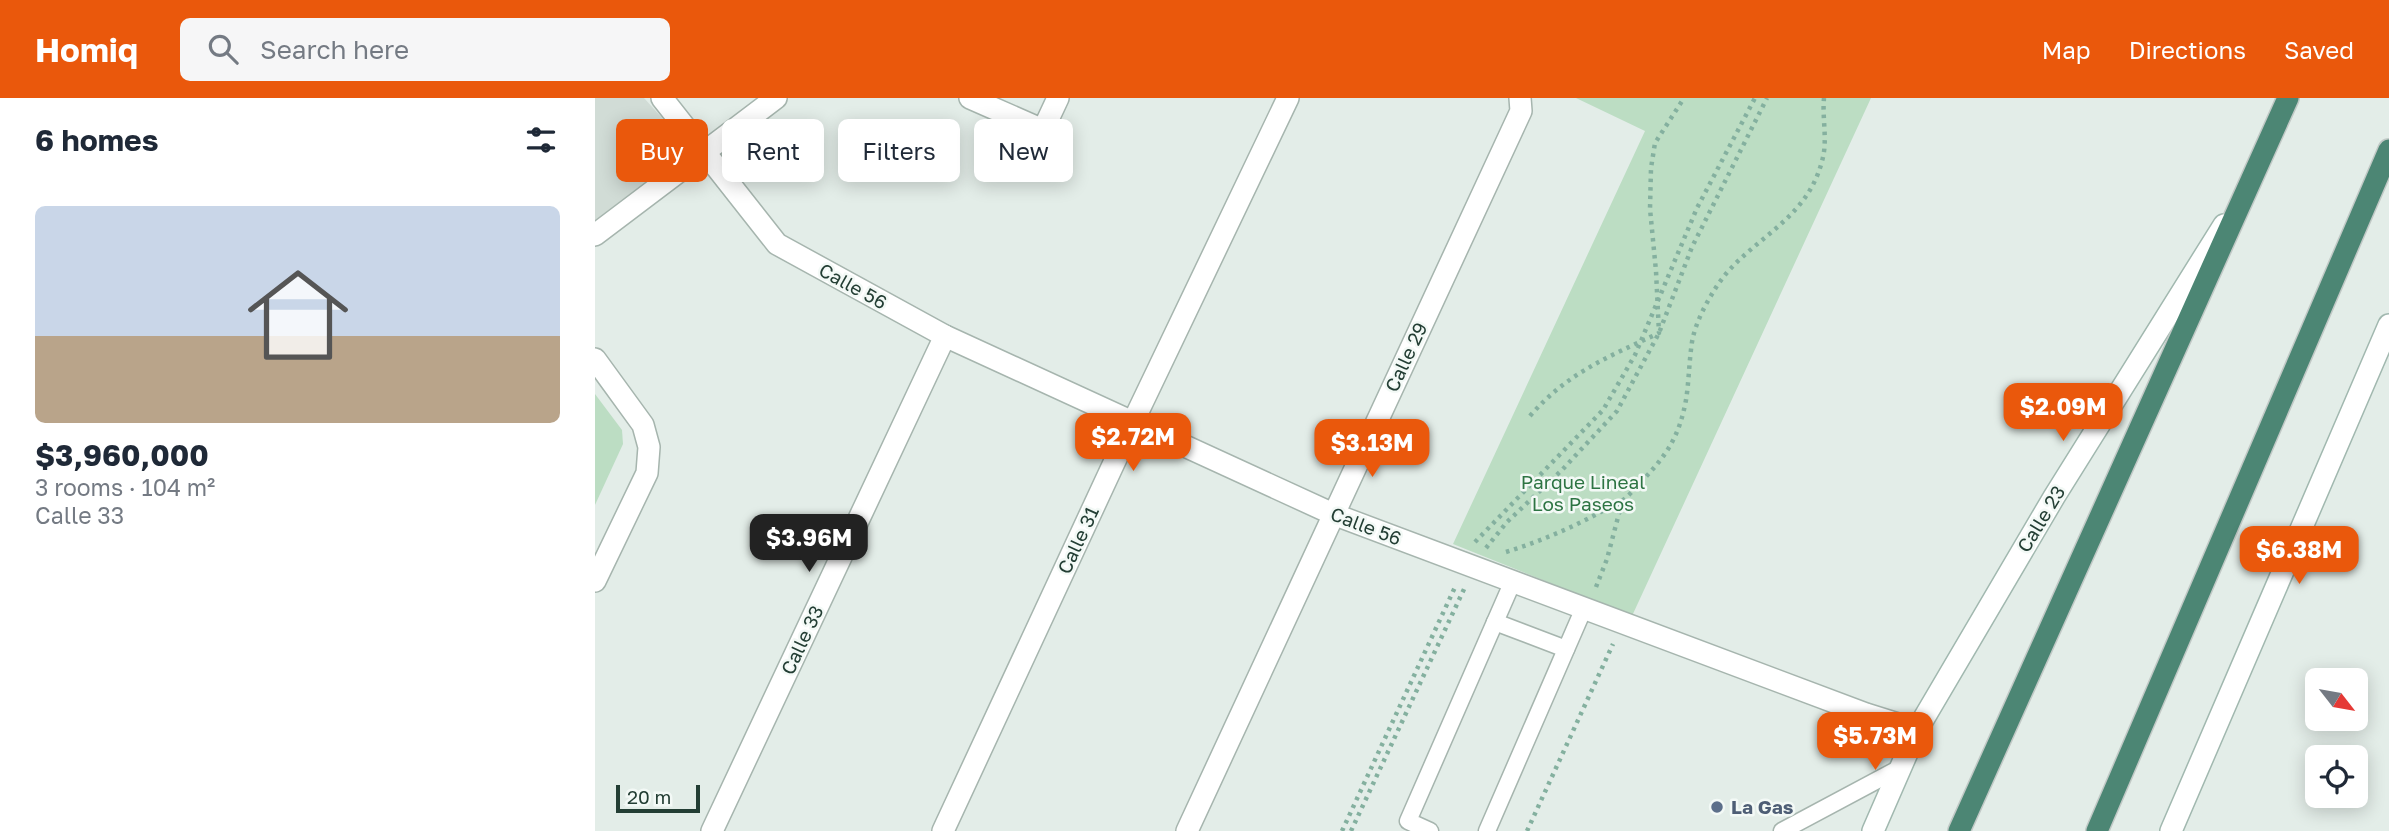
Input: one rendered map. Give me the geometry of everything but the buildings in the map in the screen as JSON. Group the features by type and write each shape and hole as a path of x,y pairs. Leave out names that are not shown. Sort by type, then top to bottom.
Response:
{"highway":[{"path":"1958,831 2288,98"},
{"path":"2099,827 2389,150"}],"street":[{"name":"Calle 56","path":"662,98 679,119"},
{"path":"708,149 776,98"},
{"path":"970,98 1043,130 1058,98"},
{"name":"Calle 31","path":"943,831 1133,422 1288,98"},
{"name":"Calle 29","path":"1187,831 1520,105"},
{"name":"Calle 56","path":"708,155 778,244 945,336 1333,514 1513,581 1589,602 1866,714 1917,730"},
{"name":"Calle 23","path":"1873,831 1917,730 2054,498 2251,181"},
{"path":"595,235 664,182"},
{"path":"2171,831 2389,325"},
{"name":"Calle 33","path":"712,831 945,336"},
{"path":"595,359 643,425 649,447 647,473 595,581"}],"lane":[{"path":"1430,831 1408,821 1513,581"},
{"path":"1487,831 1589,602"},
{"path":"1495,622 1566,649"},
{"path":"1783,831 1900,768"}],"path":[{"path":"1659,333 1650,209 1651,168 1655,143 1684,98"},
{"path":"1342,831 1474,544 1603,410 1640,342 1697,208 1755,98"},
{"path":"1492,553 1481,554 1507,522 1562,470 1617,411 1659,333 1692,247 1767,98"},
{"path":"1504,553 1535,543 1622,501 1660,462 1675,439 1681,423 1688,390 1694,333 1715,288 1734,264 1798,209 1815,180 1822,162 1825,139 1825,98"},
{"path":"1530,416 1549,395 1589,366 1659,333"},
{"path":"1589,602 1607,559 1622,501"},
{"path":"1352,831 1465,586"},
{"path":"1527,831 1616,637"}],"shaded area":[{"path":"595,98 644,98 663,119 616,119 616,182 648,182 595,222"}],"green space":[{"name":"Parque Lineal Los Paseos","path":"1576,98 1871,98 1632,616 1453,544 1645,131"},
{"path":"595,394 622,430 623,444 595,505"}],"place":[{"name":"La Gas","path":"1717,807"}]}
